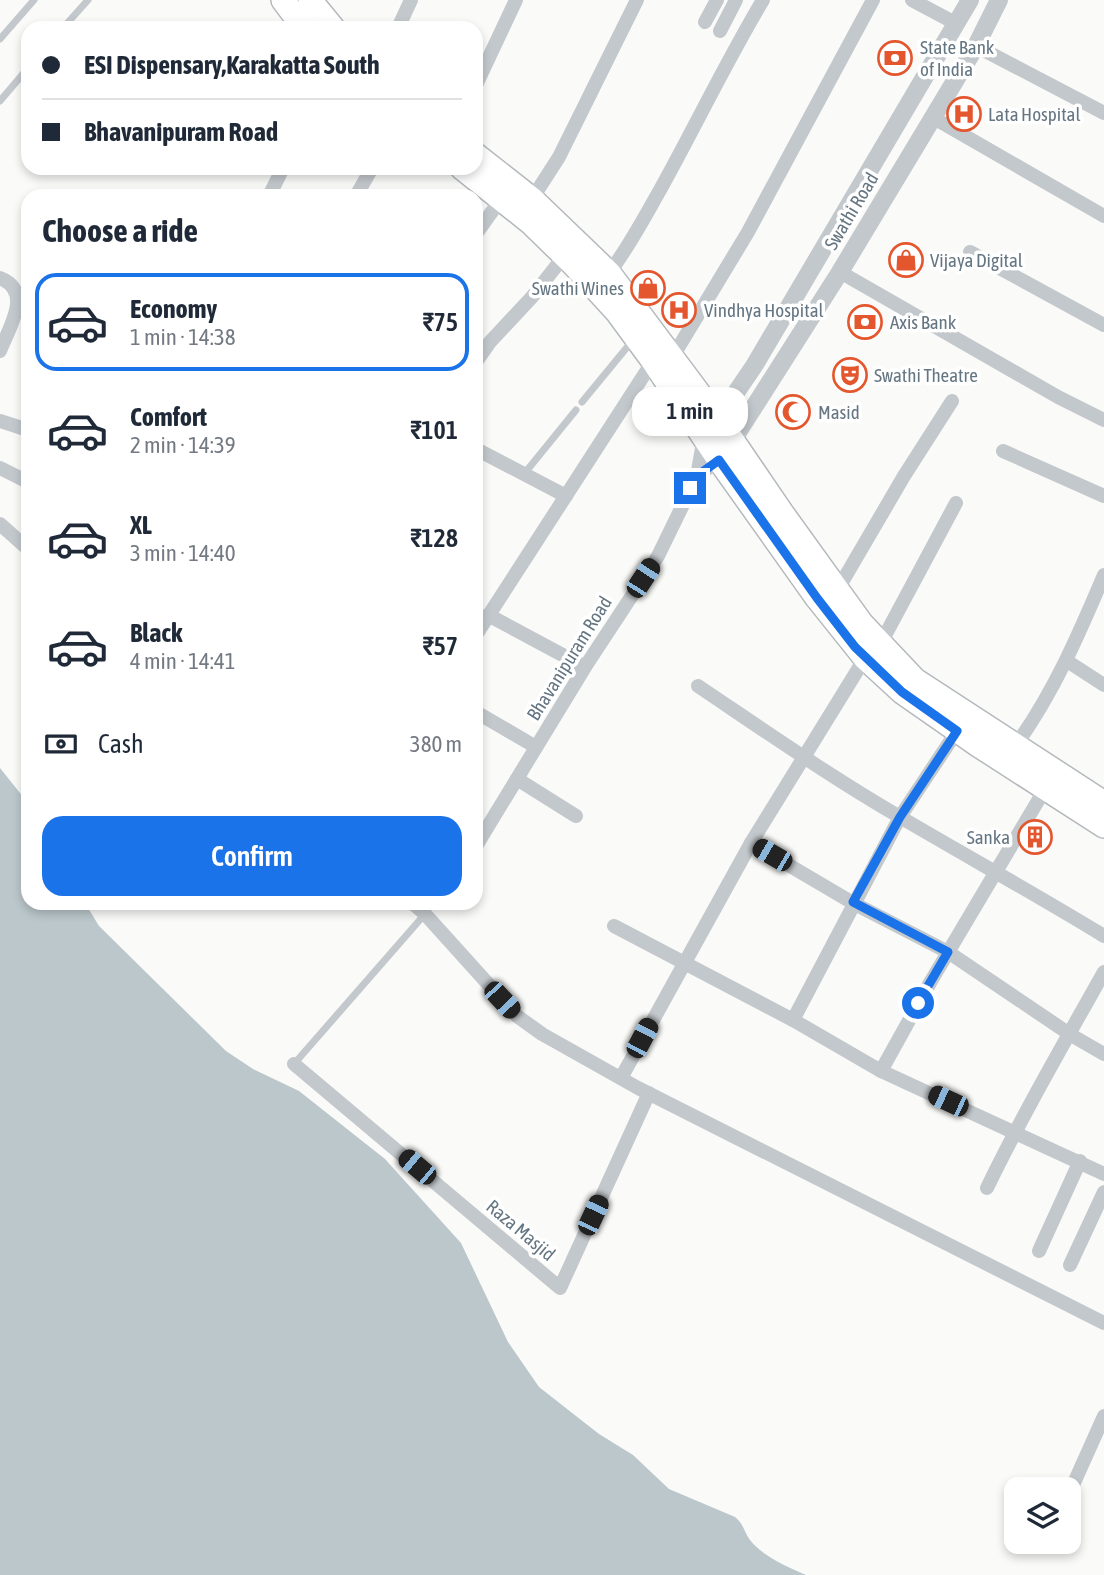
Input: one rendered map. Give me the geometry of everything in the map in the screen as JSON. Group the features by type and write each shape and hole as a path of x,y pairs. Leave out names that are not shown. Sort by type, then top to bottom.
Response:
{"highway":[{"path":"283,0 299,21"},
{"path":"310,0 327,21"},
{"path":"483,160 532,199 609,273 663,360 711,428 719,460 817,598 873,650 1104,803"},
{"path":"471,175 531,223 617,312 635,337 663,360"},
{"path":"711,428 733,440 862,624 873,650 902,692 1104,826"}],"street":[{"path":"401,21 411,0"},
{"path":"483,70 516,0"},
{"path":"532,199 559,157 637,0"},
{"path":"705,22 717,0"},
{"path":"720,31 736,0"},
{"path":"609,273 655,199 728,60 763,0"},
{"path":"585,667 483,617 663,360 748,232 873,0"},
{"path":"912,0 957,24"},
{"name":"Swathi Road","path":"711,428 761,355 970,0"},
{"name":"Swathi Road","path":"733,440 840,272 976,46 999,0"},
{"path":"976,46 1104,113"},
{"path":"932,117 1104,216"},
{"path":"483,224 501,199"},
{"path":"970,252 1104,325"},
{"path":"483,352 565,256"},
{"path":"840,272 1046,390 1104,420"},
{"path":"0,278 11,282 16,288 18,299 0,351"},
{"path":"838,589 904,476 952,401"},
{"path":"0,421 21,428"},
{"path":"697,476 711,428"},
{"path":"1003,451 1104,496"},
{"path":"483,453 566,496"},
{"name":"Bhavanipuram Road","path":"483,835 585,667 658,556 697,476 719,460"},
{"path":"0,468 21,478"},
{"path":"621,1078 751,843 873,650 956,503"},
{"path":"0,524 21,543"},
{"path":"1016,745 1034,720 1067,661 1104,575"},
{"path":"1067,661 1104,685"},
{"path":"698,686 804,758 1104,936"},
{"path":"483,716 536,747"},
{"path":"793,1020 900,817 957,731"},
{"path":"517,779 576,816"},
{"path":"881,1071 1045,789"},
{"path":"751,843 853,902 948,952 1071,1035 1104,1054"},
{"path":"430,910 517,1016 542,1034 649,1093 1104,1323"},
{"path":"614,926 793,1020 881,1071 1104,1174"},
{"path":"986,1188 1014,1131 1071,1035 1104,972"},
{"name":"Raza Masjid","path":"295,1064 560,1288 649,1093"},
{"path":"1039,1251 1080,1161"},
{"path":"1070,1265 1104,1192"},
{"path":"1077,1477 1104,1416"}],"lane":[{"path":"0,39 34,0"},
{"path":"69,21 88,0"},
{"path":"0,101 21,76"},
{"path":"582,402 635,337"},
{"path":"524,474 576,410"},
{"path":"295,1064 428,910"}],"shaded area":[{"path":"0,768 21,794 21,910 89,910 99,926 226,1051 253,1069 299,1091 385,1159 461,1243 508,1342 539,1387 599,1434 633,1455 669,1489 735,1517 761,1551 806,1575 0,1575"}],"place":[{"name":"State Bank of India","path":"895,58"},
{"name":"Lata Hospital","path":"964,114"},
{"name":"Vijaya Digital","path":"906,260"},
{"name":"Swathi Wines","path":"648,288"},
{"name":"Vindhya Hospital","path":"679,310"},
{"name":"Axis Bank","path":"865,322"},
{"name":"Swathi Theatre","path":"850,375"},
{"name":"Masid","path":"793,412"},
{"name":"Sanka","path":"1035,837"}],"route":[{"path":"690,488 697,476 719,460 855,647 902,692 957,731 900,817 853,902 948,952 918,1003"}]}
